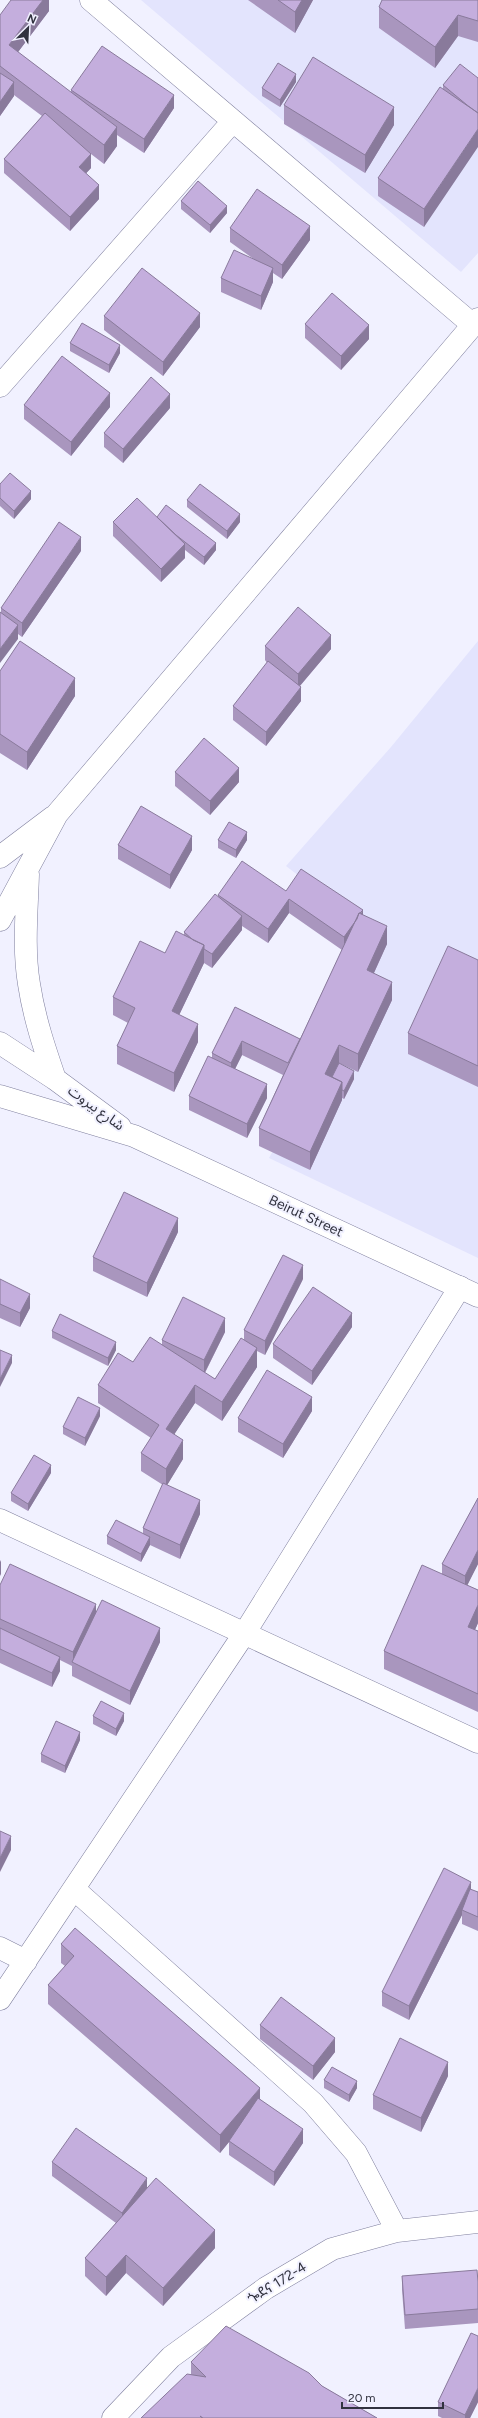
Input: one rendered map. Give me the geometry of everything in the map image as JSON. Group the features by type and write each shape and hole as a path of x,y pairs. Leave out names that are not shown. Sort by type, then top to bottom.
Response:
{"street":[{"path":"0,920 57,814 475,322 233,121 91,0"},
{"path":"0,386 233,121"},
{"path":"0,857 57,814"},
{"path":"28,869 26,946 29,984 38,1028 55,1078"},
{"name":"شارع بيروت","path":"0,1043 55,1078 134,1136"},
{"name":"شارع بيروت","path":"0,1096 134,1136"},
{"name":"Beirut Street","path":"134,1136 469,1291"},
{"path":"0,1999 244,1634 469,1291"},
{"path":"0,1520 478,1742"},
{"path":"74,1889 314,2103 356,2153 397,2231"},
{"path":"0,1948 26,1961"},
{"name":"ጐደና 172-4","path":"113,2418 171,2357 266,2288 332,2249 397,2231 478,2222"}],"shaded area":[{"path":"141,0 478,0 478,253 461,272"},
{"path":"478,641 478,1258 269,1158 387,944 286,866 391,747"}],"building":[{"path":"11,0 43,0 9,45 117,127 104,145 0,66 0,15"},
{"path":"278,0 302,0 295,12"},
{"path":"382,0 478,0 478,21 458,15 435,47 379,7"},
{"path":"102,46 174,95 144,139 71,90"},
{"path":"313,57 394,107 365,155 284,105"},
{"path":"278,63 296,74 280,100 262,88"},
{"path":"460,64 478,78 478,113 443,85"},
{"path":"0,73 14,82 0,102"},
{"path":"440,87 478,113 478,129 424,209 378,178"},
{"path":"45,113 91,154 79,167 99,185 70,217 4,159"},
{"path":"198,181 227,206 210,225 181,201"},
{"path":"257,189 310,226 282,265 230,228"},
{"path":"234,250 273,268 261,296 221,278"},
{"path":"142,268 200,313 163,362 104,316"},
{"path":"332,293 369,325 341,356 305,324"},
{"path":"82,323 120,345 109,365 70,343"},
{"path":"62,356 110,393 71,442 24,405"},
{"path":"151,377 170,394 123,449 104,433"},
{"path":"10,473 31,491 14,511 0,498 0,484"},
{"path":"200,484 240,514 227,531 187,500"},
{"path":"137,498 185,544 161,569 113,522"},
{"path":"166,505 216,543 204,557 176,535 157,517"},
{"path":"59,522 81,537 22,623 1,608"},
{"path":"298,607 331,635 298,674 265,646"},
{"path":"0,612 18,625 0,649"},
{"path":"20,641 75,678 27,752 0,734 0,671"},
{"path":"268,661 301,687 266,732 233,706"},
{"path":"204,738 239,768 210,801 175,772"},
{"path":"141,806 192,836 170,875 118,845"},
{"path":"229,822 247,832 236,850 218,840"},
{"path":"242,861 286,891 301,869 363,910 359,913 357,919 344,937 289,899 268,929 218,895"},
{"path":"215,894 242,916 212,954 204,949 204,945 193,940 184,932"},
{"path":"359,913 387,926 367,970 392,982 358,1054 339,1045 325,1074 342,1082 310,1152 259,1128"},
{"path":"176,931 204,945 172,1011 198,1024 174,1073 117,1046 135,1008 113,997 140,941 165,953"},
{"path":"448,946 478,960 478,1066 408,1033"},
{"path":"235,1007 300,1039 288,1063 242,1041 231,1063 212,1053"},
{"path":"208,1056 267,1084 247,1124 189,1096"},
{"path":"339,1063 354,1071 344,1091 342,1090 342,1082 332,1077"},
{"path":"124,1192 178,1218 147,1283 93,1257"},
{"path":"283,1255 303,1265 265,1341 244,1330"},
{"path":"0,1279 30,1294 20,1313 0,1304"},
{"path":"313,1287 352,1313 312,1371 273,1344"},
{"path":"183,1297 225,1318 204,1360 162,1340"},
{"path":"60,1314 116,1342 108,1358 52,1331"},
{"path":"150,1337 215,1379 241,1338 257,1348 222,1402 195,1385 166,1429 183,1440 166,1469 141,1453 159,1425 98,1385 118,1353 133,1362"},
{"path":"0,1350 12,1355 0,1379"},
{"path":"267,1370 312,1397 283,1444 238,1418"},
{"path":"78,1397 100,1408 85,1438 63,1427"},
{"path":"34,1455 51,1465 28,1504 11,1493"},
{"path":"163,1483 200,1500 180,1545 143,1528"},
{"path":"478,1498 478,1550 465,1576 442,1564"},
{"path":"116,1520 150,1537 141,1554 107,1536"},
{"path":"10,1564 96,1604 73,1652 0,1619 0,1585"},
{"path":"422,1565 478,1590 478,1605 468,1627 478,1631 478,1694 384,1651"},
{"path":"102,1600 160,1628 130,1691 72,1662"},
{"path":"0,1628 60,1657 52,1673 0,1649"},
{"path":"101,1701 124,1713 116,1729 93,1716"},
{"path":"56,1721 80,1732 65,1766 41,1754"},
{"path":"0,1831 11,1836 0,1858"},
{"path":"444,1868 471,1882 409,2006 382,1992"},
{"path":"470,1889 478,1892 478,1917 462,1910"},
{"path":"75,1928 260,2088 220,2135 48,1985 74,1956 61,1944"},
{"path":"281,1997 335,2038 313,2066 260,2025"},
{"path":"400,2038 448,2062 421,2118 373,2095"},
{"path":"332,2067 357,2081 349,2095 324,2080"},
{"path":"258,2098 303,2129 274,2172 229,2141"},
{"path":"76,2128 147,2178 122,2213 52,2162"},
{"path":"156,2178 215,2230 163,2288 126,2255 106,2277 85,2258"},
{"path":"477,2270 478,2309 405,2315 402,2276"},
{"path":"226,2326 309,2373 322,2386 377,2418 203,2418 200,2416 202,2418 141,2418 187,2374 206,2377 191,2362"},
{"path":"471,2333 478,2336 478,2388 465,2415 438,2402"}]}
